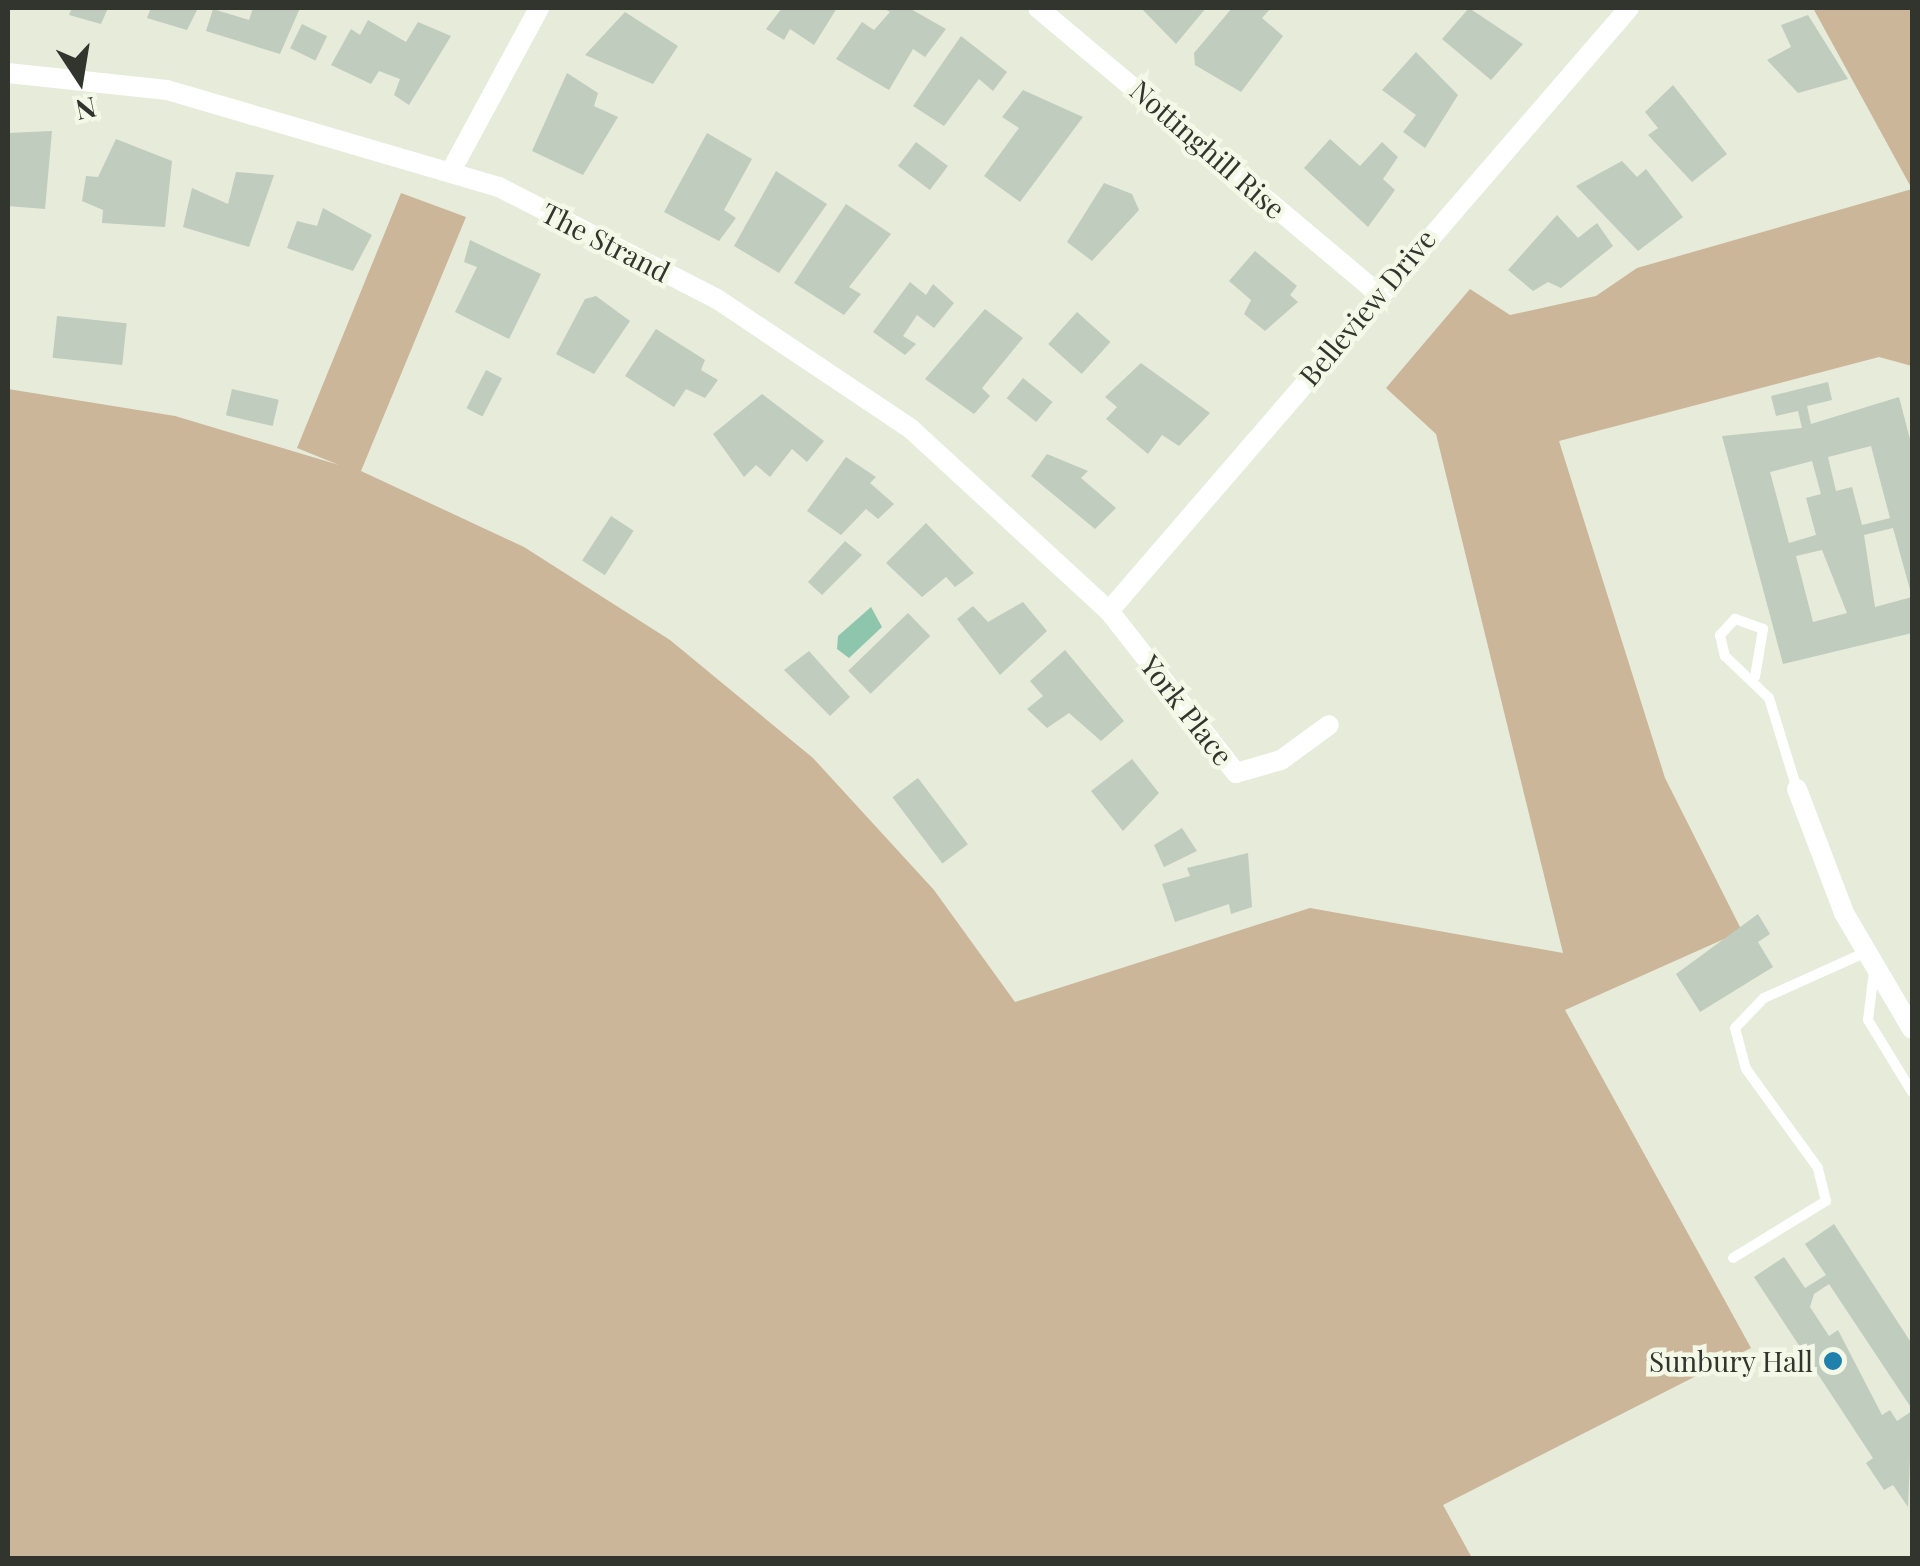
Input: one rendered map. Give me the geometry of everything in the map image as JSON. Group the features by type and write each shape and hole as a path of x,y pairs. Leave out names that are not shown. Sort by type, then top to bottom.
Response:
{"street":[{"path":"452,171 539,8"},
{"name":"Nottinghill Rise","path":"1038,8 1377,292"},
{"name":"Belleview Drive","path":"1109,612 1377,292 1629,8"},
{"name":"The Strand","path":"8,72 167,90 452,171 682,281 911,429 1109,612"},
{"name":"York Place","path":"1109,612 1236,772 1281,760 1329,726"},
{"path":"1797,790 1869,962 1912,1029"}],"lane":[{"path":"1755,678 1763,629 1735,619 1721,645 1755,678 1797,790"},
{"path":"1733,1258 1826,1201 1818,1168 1746,1069 1735,1028 1764,998 1869,962 1868,1020 1912,1092"}],"shaded area":[{"path":"1813,8 1912,8 1912,189"},
{"path":"1912,189 1912,366 1879,357 1559,441 1665,778 1742,931 1565,1010 1751,1348 1443,1505 1472,1558 8,1558 8,389 175,416 339,465 297,448 401,193 466,217 361,471 524,547 670,640 813,758 934,890 1015,1002 1310,908 1563,953 1436,434 1386,388 1470,289 1510,315 1596,296 1637,268"},
{"path":"871,607 882,627 849,658 837,649 838,636"}],"building":[{"path":"72,8 108,8 101,24 69,15"},
{"path":"151,8 198,8 187,30 147,18"},
{"path":"253,8 300,8 280,54 206,31 213,9 249,20"},
{"path":"782,8 837,8 814,45 790,29 784,40 766,29"},
{"path":"883,8 909,8 946,29 925,57 913,49 889,90 836,59 862,22 874,30 890,12"},
{"path":"1141,8 1206,8 1176,44"},
{"path":"1232,8 1271,8 1262,18 1283,36 1241,92 1195,65 1194,53"},
{"path":"1469,8 1523,44 1491,80 1442,39"},
{"path":"625,12 678,46 653,84 585,55"},
{"path":"1808,15 1848,79 1798,93 1767,60 1791,47 1781,25"},
{"path":"368,20 406,42 418,22 451,36 409,105 394,95 400,79 379,71 371,84 331,65 351,29 360,35"},
{"path":"302,24 327,36 315,61 290,48"},
{"path":"961,36 1007,72 993,91 979,79 944,126 913,106"},
{"path":"1416,52 1458,95 1425,148 1403,132 1416,115 1382,90"},
{"path":"567,73 598,93 594,106 618,117 583,175 532,151"},
{"path":"1673,85 1727,154 1692,182 1648,135 1658,128 1645,112"},
{"path":"1023,90 1083,117 1020,202 984,176 1019,128 1002,117"},
{"path":"52,131 45,209 8,206 8,133"},
{"path":"707,133 752,159 724,210 736,218 719,241 664,212"},
{"path":"116,139 172,161 165,227 102,223 103,210 82,201 86,176 98,177"},
{"path":"1330,139 1360,166 1382,142 1398,157 1383,179 1395,190 1368,227 1304,168"},
{"path":"916,142 948,166 930,190 898,166"},
{"path":"1622,161 1637,177 1646,169 1683,217 1638,251 1576,186"},
{"path":"776,171 827,204 779,273 734,246"},
{"path":"236,172 274,175 249,247 183,227 192,188 228,204"},
{"path":"1104,183 1132,194 1139,210 1092,261 1067,242"},
{"path":"846,204 891,234 849,287 861,294 844,315 794,283"},
{"path":"323,208 372,235 353,271 287,248 297,221 317,226"},
{"path":"1557,215 1578,238 1597,223 1613,246 1561,288 1548,282 1533,291 1508,270"},
{"path":"470,240 541,274 509,339 455,312 477,267 464,262"},
{"path":"1255,251 1297,286 1290,295 1298,302 1265,331 1244,314 1251,300 1229,281"},
{"path":"910,282 926,295 933,284 954,303 934,328 917,315 903,336 916,344 905,355 873,332"},
{"path":"596,296 630,321 594,374 556,354 585,299"},
{"path":"985,309 1023,338 982,388 990,396 974,414 925,379"},
{"path":"1077,312 1110,342 1082,374 1048,344"},
{"path":"57,316 127,323 122,365 53,358"},
{"path":"656,329 705,360 701,370 718,380 705,398 686,389 674,407 625,376"},
{"path":"1141,363 1210,413 1179,446 1162,435 1148,454 1106,419 1117,407 1105,397"},
{"path":"486,370 502,378 483,416 466,408"},
{"path":"1023,378 1053,402 1036,422 1007,398"},
{"path":"1828,382 1832,400 1807,406 1811,424 1899,397 1911,443 1912,597 1912,633 1783,664 1722,436 1802,428 1798,411 1776,416 1771,396","holes":["1871,446 1890,518 1862,525 1852,487 1836,491 1828,457","1812,461 1821,494 1806,498 1816,535 1789,543 1770,472","1893,528 1912,597 1875,607 1864,535","1822,550 1847,613 1813,622 1796,556"]},
{"path":"232,389 279,400 273,426 226,415"},
{"path":"762,394 824,441 807,462 792,449 770,477 756,465 744,477 713,434"},
{"path":"1047,454 1088,471 1081,478 1116,508 1095,529 1031,476"},
{"path":"846,457 876,477 870,483 894,504 878,519 866,509 841,535 807,511"},
{"path":"611,516 634,531 605,575 582,560"},
{"path":"926,523 974,573 955,587 946,577 922,597 886,563"},
{"path":"845,541 862,555 822,595 808,582"},
{"path":"1023,602 1047,631 1000,675 957,619 973,606 988,622"},
{"path":"908,613 930,636 871,694 848,671"},
{"path":"1065,650 1124,721 1101,741 1069,713 1047,728 1027,709 1043,696 1030,681"},
{"path":"809,651 850,697 830,716 784,670"},
{"path":"1132,759 1159,793 1123,831 1091,791"},
{"path":"918,778 968,844 942,864 892,797"},
{"path":"1182,828 1197,851 1164,867 1154,845"},
{"path":"1248,853 1252,907 1231,914 1229,904 1175,922 1162,884 1190,876 1187,868"},
{"path":"1758,914 1770,934 1758,942 1773,967 1700,1012 1676,974"},
{"name":"Sunbury Hall","path":"1834,1224 1912,1344 1912,1409 1829,1284 1814,1294 1810,1307 1829,1336 1838,1330 1882,1415 1890,1410 1897,1421 1912,1411 1908,1507 1893,1485 1884,1490 1866,1463 1873,1458 1754,1277 1784,1257 1805,1288 1826,1275 1805,1244"}],"place":[{"name":"Sunbury Hall","path":"1833,1361"}]}
